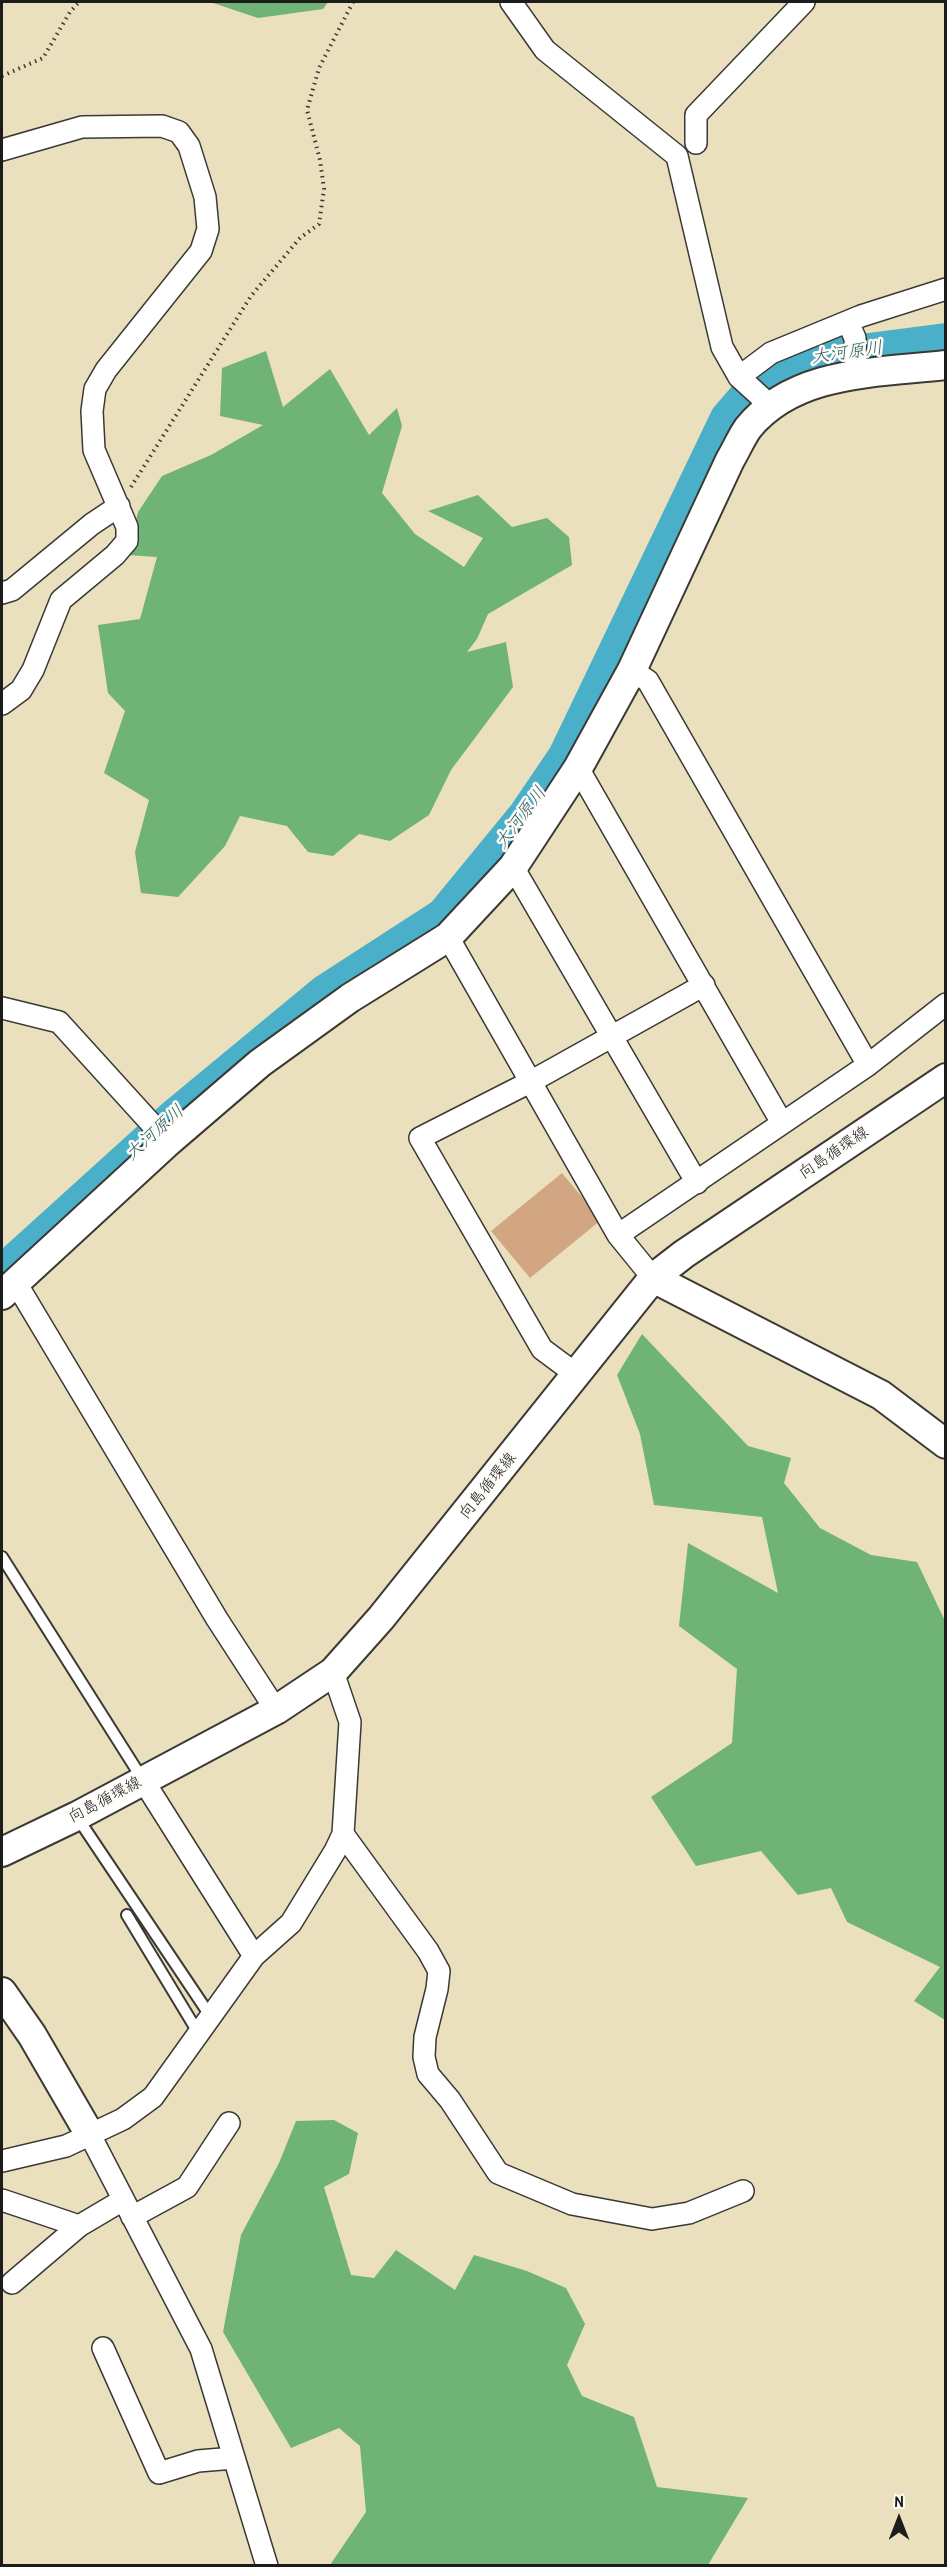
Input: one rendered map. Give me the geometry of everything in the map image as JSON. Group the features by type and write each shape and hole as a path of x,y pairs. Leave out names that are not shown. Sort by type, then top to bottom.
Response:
{"street":[{"path":"511,2 545,50 677,156 722,347 740,377 766,401"},
{"path":"696,143 696,115 804,2"},
{"path":"2,150 82,127 162,126 179,132 189,146 205,197 208,229 201,251 106,370 95,389 92,411 94,450 127,528 127,541 116,555 61,600 33,670 21,690 2,704"},
{"path":"740,377 771,353 851,330 945,289"},
{"path":"851,330 856,376"},
{"path":"276,1710 9,1289 168,1142 260,1063 350,998 448,937 513,867 578,768 632,670 730,460 766,401 829,379 945,365"},
{"path":"2,593 12,590 92,524 119,506"},
{"path":"632,670 648,681 868,1065"},
{"path":"578,768 782,1124"},
{"path":"513,867 697,1183"},
{"path":"448,937 618,1235 653,1278 881,1395 945,1444"},
{"path":"577,1375 542,1349 420,1138 532,1081 704,985"},
{"path":"618,1235 868,1065 945,1004"},
{"path":"2,1008 59,1022 168,1142"},
{"name":"向島循環線","path":"2,1852 77,1816 276,1710 333,1672 381,1618 653,1278 684,1254 944,1083"},
{"path":"2,2161 66,2146 123,2119 153,2097 254,1956 291,1923 343,1834 350,1722 333,1672"},
{"path":"143,1780 254,1956"},
{"path":"343,1834 428,1951 439,1971 425,2037 424,2057 428,2074 450,2100 498,2173 572,2204 652,2219 689,2213 743,2191"},
{"path":"2,1992 32,2035 90,2135 201,2349 267,2565"},
{"path":"12,2283 79,2226 187,2187 229,2123"},
{"path":"2,2200 79,2226"},
{"path":"103,2348 159,2474 198,2461 234,2457"}],"lane":[{"path":"2,1557 143,1780"},
{"path":"77,1816 205,2026"},
{"path":"127,1915 205,2026"}],"path":[{"path":"2,76 43,58 70,12 79,2"},
{"path":"119,506 251,297 300,238 319,224 324,189 320,160 307,110 319,68 353,2"}],"green space":[{"path":"210,2 328,2 323,9 258,18"},
{"path":"266,351 283,407 330,369 369,435 397,408 402,426 382,493 415,534 464,567 483,538 428,511 478,495 512,527 547,518 569,537 572,565 488,614 477,639 467,652 506,642 513,687 451,770 429,815 390,841 359,834 333,856 308,852 287,826 240,816 225,846 178,897 141,893 135,852 149,800 104,773 125,711 108,693 98,625 140,619 157,557 128,555 138,512 162,476 211,455 263,425 220,416 222,368"},
{"path":"642,1334 748,1446 791,1458 784,1483 820,1528 871,1555 917,1562 945,1621 945,2020 914,2001 940,1967 847,1922 831,1888 798,1895 761,1851 696,1866 651,1797 732,1743 737,1669 679,1626 688,1543 778,1593 762,1517 654,1505 640,1434 617,1375"},
{"path":"334,2120 358,2133 349,2174 324,2187 351,2275 374,2278 396,2250 455,2290 474,2255 527,2271 566,2288 585,2324 567,2365 582,2396 634,2417 657,2487 748,2498 708,2565 330,2565 366,2512 360,2446 339,2428 291,2448 223,2332 241,2235 279,2163 296,2121"}],"building":[{"path":"562,1173 601,1220 530,1278 491,1231"}],"waterway":[{"name":"大河原川","path":"2,1272 174,1116 324,992 443,915 525,815 565,756 727,418 764,375 807,358 946,340"}]}
